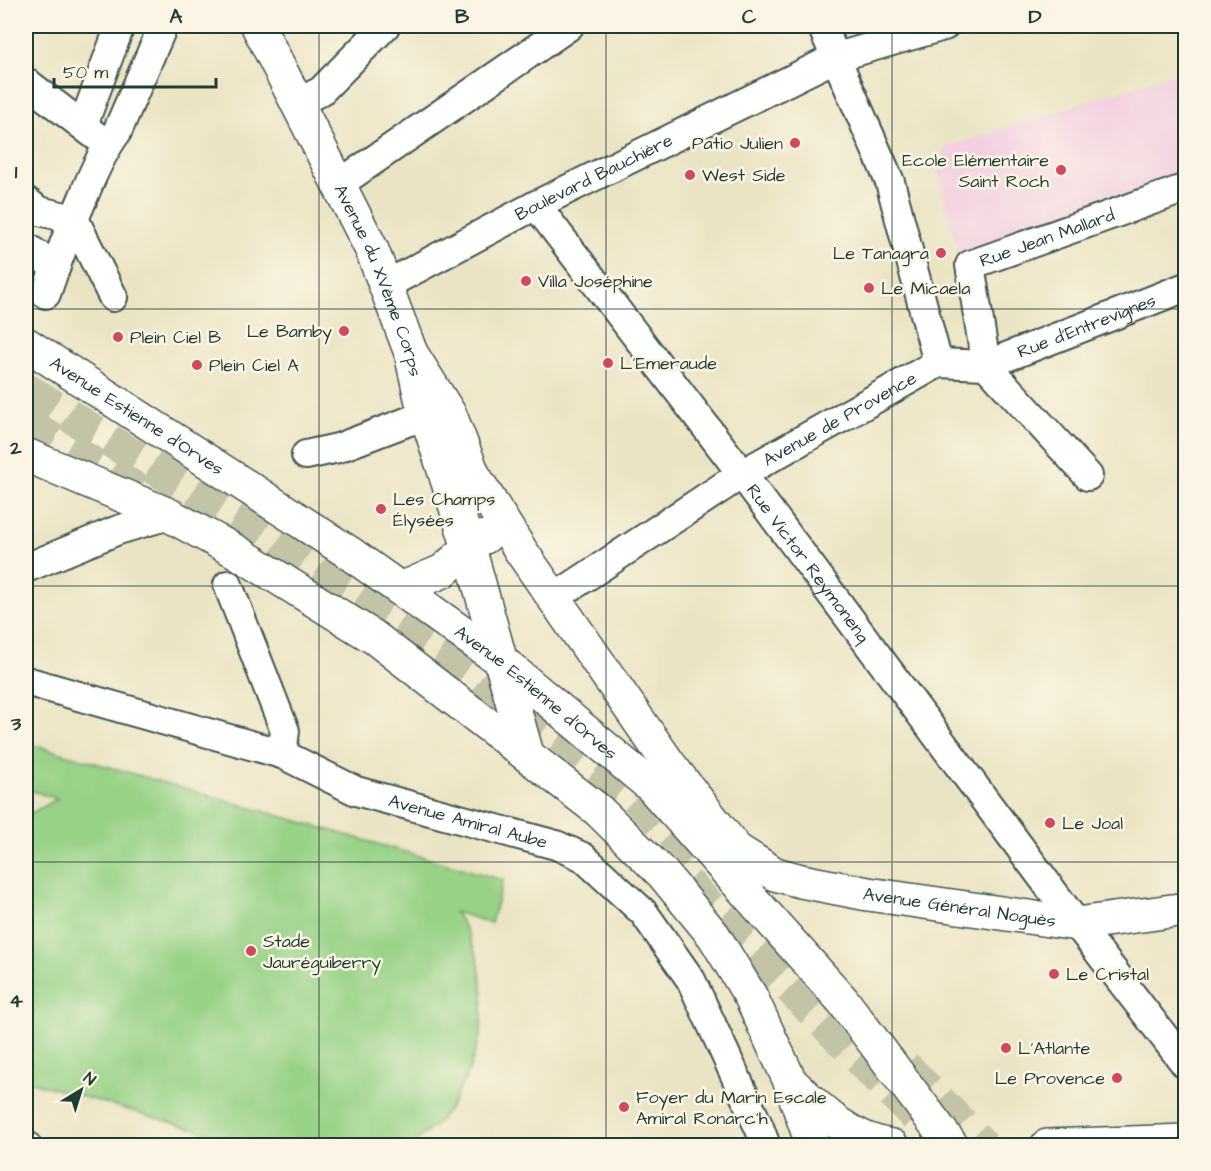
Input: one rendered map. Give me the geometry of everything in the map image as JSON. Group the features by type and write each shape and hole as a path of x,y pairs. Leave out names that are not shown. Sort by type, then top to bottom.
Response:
{"main road":[{"name":"Avenue du XVème Corps","path":"258,26 372,250 411,352 426,417 469,548 527,754"},
{"name":"Avenue Estienne d'Orves","path":"26,344 348,552 401,589 500,660 651,786 843,1001 952,1146"},
{"path":"411,352 450,415 473,474 549,592 669,764 820,955 843,1001"},
{"path":"26,455 169,515 237,552 375,638 598,810 663,874 707,927 752,997 815,1140"},
{"path":"401,589 443,571 479,539 487,536 512,536"},
{"path":"651,786 739,853"},
{"name":"Avenue Général Noguès","path":"739,853 775,874 806,882 868,894 1077,924 1185,909"},
{"path":"789,1079 820,1110 842,1127 865,1139 892,1146"},
{"path":"1047,1146 1185,1141"}],"street":[{"path":"84,125 120,26"},
{"path":"46,294 74,219 107,145 117,132 163,26"},
{"path":"297,103 321,91 385,26"},
{"path":"339,184 568,26"},
{"path":"822,26 890,182 938,363"},
{"name":"Boulevard Bauchière","path":"386,285 536,205 837,57 944,26"},
{"path":"26,82 107,145"},
{"name":"Rue Jean Mallard","path":"986,365 970,265 1185,188"},
{"path":"26,201 39,211 74,219"},
{"name":"Rue Victor Reymonenq","path":"536,205 742,474 1077,924 1185,1065"},
{"path":"74,219 113,297"},
{"path":"26,247 56,267"},
{"name":"Rue d'Entrevignes","path":"986,365 1185,287"},
{"name":"Avenue de Provence","path":"549,592 566,590 742,474 938,363 986,365"},
{"path":"986,365 1088,476"},
{"path":"306,455 338,448 409,421 426,417"},
{"path":"26,568 118,530 169,515"},
{"path":"228,585 285,731 282,754"},
{"name":"Avenue Amiral Aube","path":"26,681 282,754 356,791 556,845 583,857 644,913 692,980 766,1146"}],"shaded area":[{"name":"Ecole Elémentaire Saint Roch","path":"1185,70 1185,177 959,258 936,164 945,160 944,148"}],"green space":[{"name":"Stade Jauréguiberry","path":"33,745 503,880 491,923 455,912 465,928 478,959 483,994 481,1033 469,1071 451,1106 438,1123 411,1145 249,1145 32,1082 26,1078 26,816 57,799 26,789 26,770"}],"tunnel":[{"path":"26,389 272,541 463,666 543,723 633,795 699,860"},
{"path":"26,423 143,493"},
{"path":"687,883 920,1121"},
{"path":"905,1066 984,1146"}],"place":[{"name":"Patio Julien","path":"795,143"},
{"name":"Ecole Elémentaire Saint Roch","path":"1061,170"},
{"name":"West Side","path":"690,175"},
{"name":"Le Tanagra","path":"941,253"},
{"name":"Villa Joséphine","path":"526,281"},
{"name":"Le Micaela","path":"869,288"},
{"name":"Le Bamby","path":"344,331"},
{"name":"Plein Ciel B","path":"118,337"},
{"name":"L'Emeraude","path":"608,363"},
{"name":"Plein Ciel A","path":"197,365"},
{"name":"Les Champs Élysées","path":"381,509"},
{"name":"Le Joal","path":"1050,823"},
{"name":"Stade Jauréguiberry","path":"251,951"},
{"name":"Le Cristal","path":"1054,974"},
{"name":"L'Atlante","path":"1006,1048"},
{"name":"Le Provence","path":"1117,1078"},
{"name":"Foyer du Marin Escale Amiral Ronarc'h","path":"624,1107"}]}
